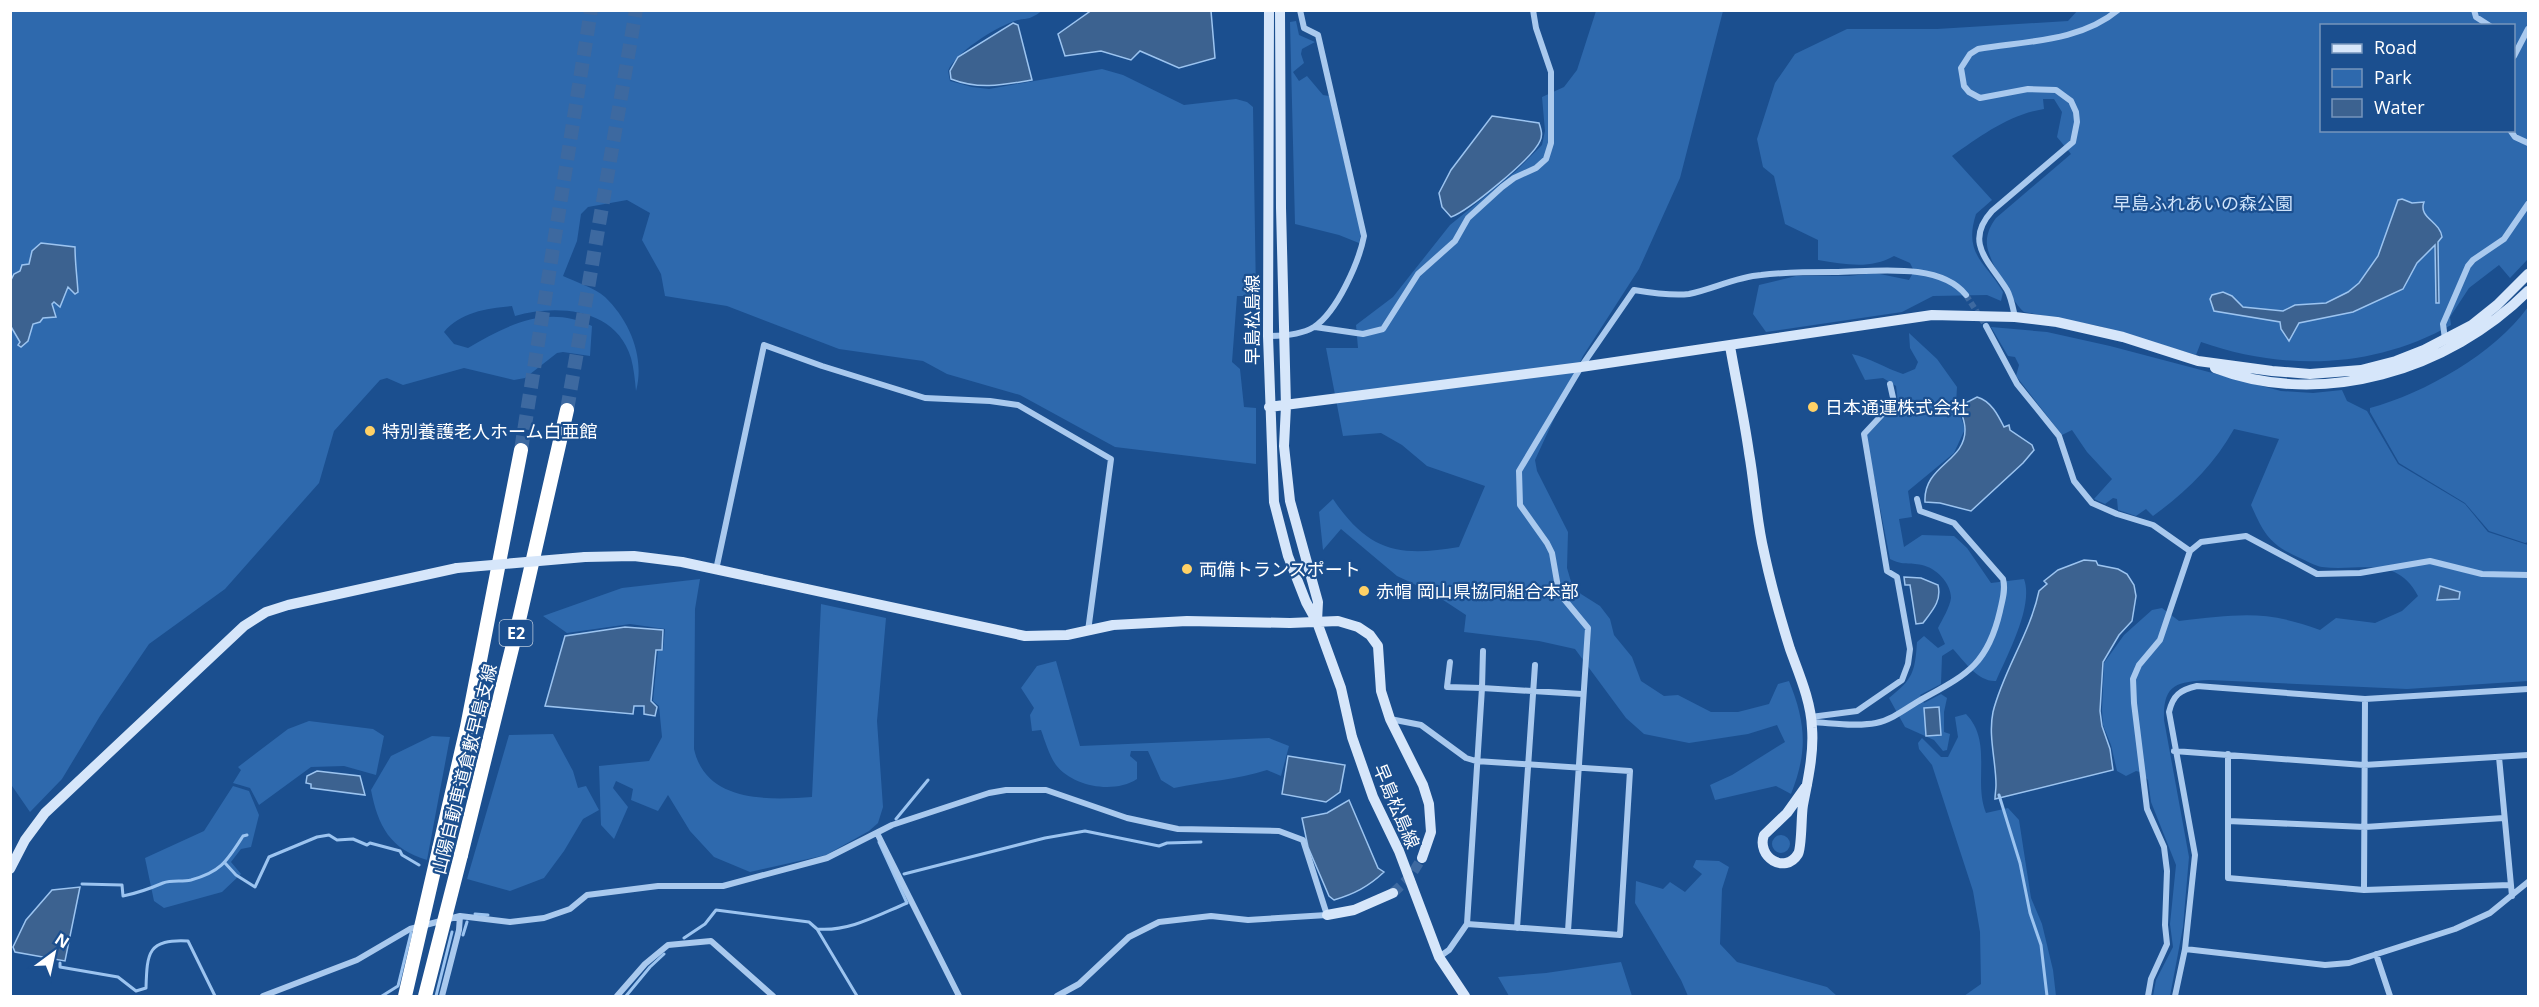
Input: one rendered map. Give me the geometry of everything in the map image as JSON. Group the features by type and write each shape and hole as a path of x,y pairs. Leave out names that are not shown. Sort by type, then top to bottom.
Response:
{"highway":[{"name":"山陽自動車道倉敷早島支線","path":"425,996 518,627 567,410"},
{"name":"山陽自動車道倉敷早島支線","path":"405,996 469,715 521,450"}],"street":[{"name":"早島松島線","path":"1269,10 1268,336 1274,502 1288,556 1305,602 1317,622 1341,688 1352,737 1373,797 1399,850 1438,957 1465,996"},
{"name":"早島松島線","path":"1280,10 1281,208 1286,406 1284,446 1290,501 1318,602 1317,622"},
{"path":"1300,10 1304,28 1318,35 1364,236 1358,258 1341,292 1330,310 1315,327"},
{"path":"1268,336 1284,336 1315,327 1363,334 1383,329 1418,274 1455,241 1468,218 1502,187 1514,178 1536,168 1546,159 1551,143 1551,72 1536,28 1533,10"},
{"path":"2015,317 2008,291 1984,259 1980,232 1984,220 1992,211 2073,142 2077,122 2076,112 2071,101 2056,90 2028,89 1991,98 1976,97 1964,86 1961,68 1970,54 1978,50 2062,37 2110,18 2118,10"},
{"path":"2474,10 2476,17 2487,24"},
{"path":"2515,54 2529,29"},
{"path":"2515,40 2520,43"},
{"path":"2511,132 2515,137 2529,143"},
{"path":"2445,339 2443,324 2468,266 2472,260 2504,239 2529,204"},
{"path":"1568,931 1588,628 1559,593 1547,543 1528,519 1519,499 1519,471 1581,367 1634,290 1671,295 1690,293 1723,282 1759,275 1880,269 1917,273 1948,280 1966,295"},
{"path":"2198,361 2272,371 2331,373 2361,370 2396,361 2472,325 2497,306 2529,274"},
{"path":"1269,407 1581,367 1932,315 2015,317 2056,322 2089,329 2198,361 2238,377 2297,384 2334,382 2381,375 2428,359 2490,326 2529,291"},
{"path":"1986,326 2017,384 2059,436 2074,481 2092,503 2117,514 2153,525 2190,552"},
{"path":"716,570 764,345 822,366 925,398 990,401 1018,405 1111,459 1088,631"},
{"path":"1730,345 1749,450 1756,515 1763,550 1777,609 1811,720 1812,751 1807,785 1801,819 1800,849 1793,859 1776,862 1767,857 1763,850 1764,835 1787,813 1807,785"},
{"path":"1811,720 1857,711 1902,680 1908,664 1910,649 1897,577 1887,571 1864,434 1894,402 1890,384"},
{"path":"1811,720 1864,724 1888,719 1940,692 1969,672 1980,659 1992,637 2003,597 2003,579 1953,523 1920,511 1917,499"},
{"path":"2148,996 2153,973 2162,959 2167,944 2165,925 2167,871 2164,847 2147,810 2133,703 2133,679 2139,665 2160,640 2190,552 2201,542 2246,536 2317,574 2360,573 2430,561 2482,574 2529,575"},
{"path":"10,869 26,840 45,813 233,634 266,612 288,605 457,568 610,555 657,558 1000,632 1046,637 1113,625 1187,621 1338,621 1358,627 1378,646 1381,691 1390,719 1424,784 1429,804 1431,832 1422,858"},
{"path":"1438,957 1449,950 1467,924 1483,651"},
{"path":"1450,662 1447,687 1582,693"},
{"path":"1516,928 1535,665"},
{"path":"2175,996 2185,949 2195,855 2174,751 2169,712 2172,701 2184,689 2197,686 2365,699 2529,689"},
{"path":"2364,891 2365,699"},
{"path":"1390,719 1421,725 1466,758 1476,761 1630,771 1620,934 1467,924"},
{"path":"2174,751 2364,765 2529,755"},
{"path":"2228,754 2228,878 2364,891 2510,885"},
{"path":"2499,757 2512,896"},
{"path":"263,996 357,960 410,929 460,916 510,922 544,918 570,909 587,895 658,886 723,886 827,858 877,832 989,793 1016,790 1046,790 1127,818 1178,829 1279,831 1303,840 1327,915"},
{"path":"2228,820 2364,827 2504,818"},
{"path":"877,832 959,996"},
{"path":"2185,949 2325,965 2349,963 2455,929 2490,913 2529,882"},
{"path":"1057,996 1079,984 1129,937 1159,922 1211,916 1248,920 1327,915 1354,910 1393,893"},
{"path":"442,996 459,930 460,916"},
{"path":"617,996 645,964 668,945 711,941 773,996"},
{"path":"2376,954 2390,996"}],"green space":[{"name":"早島ふれあいの森公園","path":"2078,10 2528,11 2528,259 2510,278 2499,265 2469,288 2450,317 2451,325 2421,340 2391,350 2328,361 2264,358 2201,342 2196,355 2099,326 2024,312 1996,270 1988,252 1987,238 1996,218 2071,154 2057,137 2062,112 2054,99 2043,99 2044,109 2007,121 1952,156 1992,200 1976,214 1972,239 1978,257 2003,292 2001,301 1987,295 1933,296 1902,312 1766,332 1753,314 1759,285 1796,276 1849,276 1875,273 1909,280 1914,271 1910,263 1894,256 1866,264 1818,260 1818,240 1785,224 1774,176 1763,167 1757,139 1775,83 1795,54 1847,29 1937,29 2068,21"},
{"path":"10,11 1042,11 1032,17 1004,25 975,42 952,64 948,71 950,81 989,89 1102,69 1123,75 1184,105 1236,99 1247,102 1253,107 1256,296 1237,296 1232,362 1240,369 1244,407 1256,408 1256,464 1115,447 1020,395 947,374 923,361 839,349 727,306 665,296 661,274 642,240 650,213 627,200 588,207 581,214 577,241 563,276 601,294 622,317 637,353 636,391 631,358 623,341 599,320 583,314 549,310 515,316 512,306 475,312 458,320 444,332 454,344 468,348 513,325 528,320 559,317 575,320 592,326 590,356 557,353 525,378 514,380 464,368 403,385 387,378 380,380 334,431 319,483 225,589 149,644 100,716 62,779 30,812 10,783"},
{"path":"1596,11 1723,11 1680,178 1639,269 1583,356 1535,460 1537,471 1568,532 1567,568 1572,585 1581,594 1600,606 1610,619 1614,635 1632,657 1641,681 1664,696 1678,695 1711,712 1738,712 1769,704 1778,684 1789,681 1799,710 1803,737 1800,764 1791,794 1776,786 1715,800 1710,785 1732,775 1785,742 1777,725 1748,734 1689,743 1644,734 1626,718 1575,649 1539,641 1464,632 1466,615 1431,592 1397,576 1341,529 1323,550 1319,512 1333,499 1359,530 1387,547 1419,551 1459,547 1485,486 1427,466 1402,445 1381,433 1343,436 1326,348 1358,348 1356,325 1393,297 1450,225 1515,172 1542,145 1545,131 1542,97 1564,87 1577,70"},
{"path":"1296,21 1299,35 1315,42 1302,49 1304,63 1293,72 1299,81 1307,76 1323,95 1329,96 1361,233 1359,243 1339,235 1295,224 1290,22"},
{"path":"2528,307 2528,542 2525,543 2489,531 2465,503 2399,463 2370,412 2370,408 2413,392 2457,370 2497,340"},
{"path":"1991,327 2047,332 2110,346 2281,391 2313,393 2342,390 2347,401 2367,411 2398,464 2465,504 2488,532 2528,545 2528,681 2407,689 2209,680 2180,684 2169,692 2164,708 2164,720 2189,857 2183,927 2170,996 2153,996 2156,980 2173,947 2170,924 2176,865 2151,802 2148,780 2140,772 2136,771 2126,776 2117,771 2111,745 2103,725 2104,663 2124,635 2152,610 2162,608 2179,621 2250,615 2266,616 2320,630 2336,618 2375,623 2402,611 2418,596 2399,574 2376,568 2319,566 2290,553 2269,538 2251,505 2279,439 2234,429 2218,454 2198,477 2153,516 2146,509 2136,516 2118,510 2117,499 2113,498 2105,504 2094,499 2112,479 2087,452 2072,430 2062,435 2016,376 2019,365 2015,357 2008,356"},
{"path":"1909,333 1937,359 1957,387 1956,404 1965,429 1954,453 1908,491 1912,517 1899,519 1904,547 1922,535 1954,536 1967,548 1991,583 2024,579 2026,590 2018,630 1996,681 1977,674 1953,649 1942,656 1941,684 1920,695 1924,703 1941,694 1947,698 1944,732 1950,734 1947,750 1943,751 1934,740 1905,727 1889,698 1908,680 1914,668 1917,642 1924,636 1938,648 1945,644 1938,628 1949,605 1950,592 1946,582 1932,569 1890,559 1866,436 1898,403 1896,386 1883,378 1865,380 1852,354 1903,374 1915,369 1918,362 1910,348"},
{"path":"700,579 695,609 694,749 701,767 711,780 725,789 741,794 777,798 812,797 821,604 886,618 877,721 883,807 878,823 869,831 826,855 750,872 714,857 690,831 668,795 658,811 631,800 633,789 616,781 613,788 628,807 614,839 601,825 599,766 649,761 662,737 659,706 653,701 658,651 663,651 665,629 630,624 567,633 543,616 622,588"},
{"path":"1056,661 1080,746 1269,738 1289,746 1281,776 1267,770 1174,788 1161,780 1148,751 1131,751 1130,756 1137,762 1137,779 1128,784 1094,786 1073,779 1056,765 1041,730 1032,731 1030,715 1034,708 1021,688 1037,666"},
{"path":"1966,714 1979,737 1981,788 1986,813 2008,808 2019,820 2031,898 2042,924 2053,970 2056,996 1964,996 1981,984 1980,932 1973,891 1932,765 1919,749 1918,743 1922,738 1941,757 1948,757 1958,737 1955,717"},
{"path":"309,721 373,729 384,736 376,775 344,766 311,767 259,805 250,788 233,783 241,770 238,767 288,729"},
{"path":"553,734 573,771 578,788 586,786 599,810 583,819 544,878 510,891 467,879 509,735"},
{"path":"432,736 450,737 427,860 395,843 382,825 371,790 391,756"},
{"path":"233,786 249,791 259,815 251,847 241,849 231,862 241,874 222,892 164,908 154,901 145,858 204,831"},
{"path":"1781,835 1787,838 1790,844 1787,850 1781,853 1775,850 1772,844 1775,838"},
{"path":"1696,860 1719,861 1729,867 1722,889 1720,944 1737,962 1827,987 1837,996 1688,996 1681,980 1635,903 1636,881 1663,889 1670,882 1685,892 1702,874 1693,867"},
{"path":"1621,962 1632,996 1509,996 1498,977 1546,973"}],"water":[{"path":"1092,10 1211,11 1215,58 1179,68 1140,51 1131,60 1101,51 1065,56 1058,34"},
{"path":"1013,23 1018,25 1032,80 1001,85 981,85 951,79 950,71 958,57"},
{"path":"1492,116 1539,123 1542,134 1540,141 1526,159 1499,183 1451,217 1442,207 1439,193 1451,170"},
{"path":"2402,199 2412,203 2424,202 2424,212 2438,227 2442,237 2438,242 2439,303 2436,303 2435,245 2417,263 2403,289 2353,312 2299,323 2289,341 2281,329 2280,322 2214,311 2210,299 2212,295 2223,292 2232,296 2243,307 2283,311 2295,305 2326,303 2348,292 2359,283 2378,256 2398,200"},
{"path":"41,243 75,247 78,292 75,294 68,287 60,307 54,302 52,304 56,317 43,318 40,322 33,324 28,341 21,347 10,325 11,280 14,274 20,271 22,265 29,264 32,251"},
{"path":"1977,397 1990,405 2004,427 2009,425 2010,430 2032,445 2034,450 1971,511 1940,503 1925,502 1926,490 1931,480 1959,449 1963,440 1965,426 1960,406"},
{"path":"2084,560 2096,561 2098,565 2118,569 2127,574 2134,585 2136,596 2132,621 2119,635 2103,662 2100,711 2113,770 1995,799 1996,776 1991,730 1997,697 2035,607 2039,591 2047,584 2044,581 2058,570"},
{"path":"1904,577 1921,578 1938,585 1939,596 1933,610 1923,623 1916,624 1910,585 1905,585"},
{"path":"2440,586 2460,592 2459,599 2437,600"},
{"path":"625,627 663,630 662,650 656,650 651,701 657,707 655,716 644,714 644,706 634,706 633,714 545,706 565,636"},
{"path":"1939,707 1941,735 1926,736 1924,708"},
{"path":"1288,756 1345,765 1340,792 1326,802 1282,794"},
{"path":"317,771 360,776 365,795 311,788 311,784 306,783 307,776"},
{"path":"1349,800 1378,868 1384,872 1360,889 1334,900 1329,896 1308,847 1302,818 1327,813"},
{"path":"80,887 65,961 15,952 13,947 26,920 52,890"}],"waterway":[{"path":"896,819 928,780"},
{"path":"1999,795 2020,863 2030,913 2041,945 2047,996"},
{"path":"904,874 1045,838 1085,831 1159,846 1167,843 1201,842"},
{"path":"82,884 122,885 123,896 166,882 191,880 216,869 227,859 243,836 247,835"},
{"path":"225,863 236,875 255,887 269,857 317,837 329,835 337,840 353,839 367,845 370,843 400,851 402,855 419,865"},
{"path":"817,929 852,925 907,903 879,842"},
{"path":"684,938 705,924 716,910 809,922 817,929 857,996"},
{"path":"475,914 488,915"},
{"path":"463,935 467,922"},
{"path":"436,996 452,932"},
{"path":"382,996 398,986 411,933"},
{"path":"60,963 60,967 118,977 136,991 146,988 147,965 152,950 165,942 188,941 215,996"},
{"path":"626,996 664,954"}],"tunnel":[{"path":"521,450 591,10"},
{"path":"567,410 636,10"},
{"path":"1966,295 1986,326"},
{"path":"1393,893 1410,877 1422,858"}],"place":[{"name":"日本通運株式会社","path":"1813,407"},
{"name":"特別養護老人ホーム白亜館","path":"370,431"},
{"name":"両備トランスポート","path":"1187,569"},
{"name":"赤帽 岡山県協同組合本部","path":"1364,591"}]}
